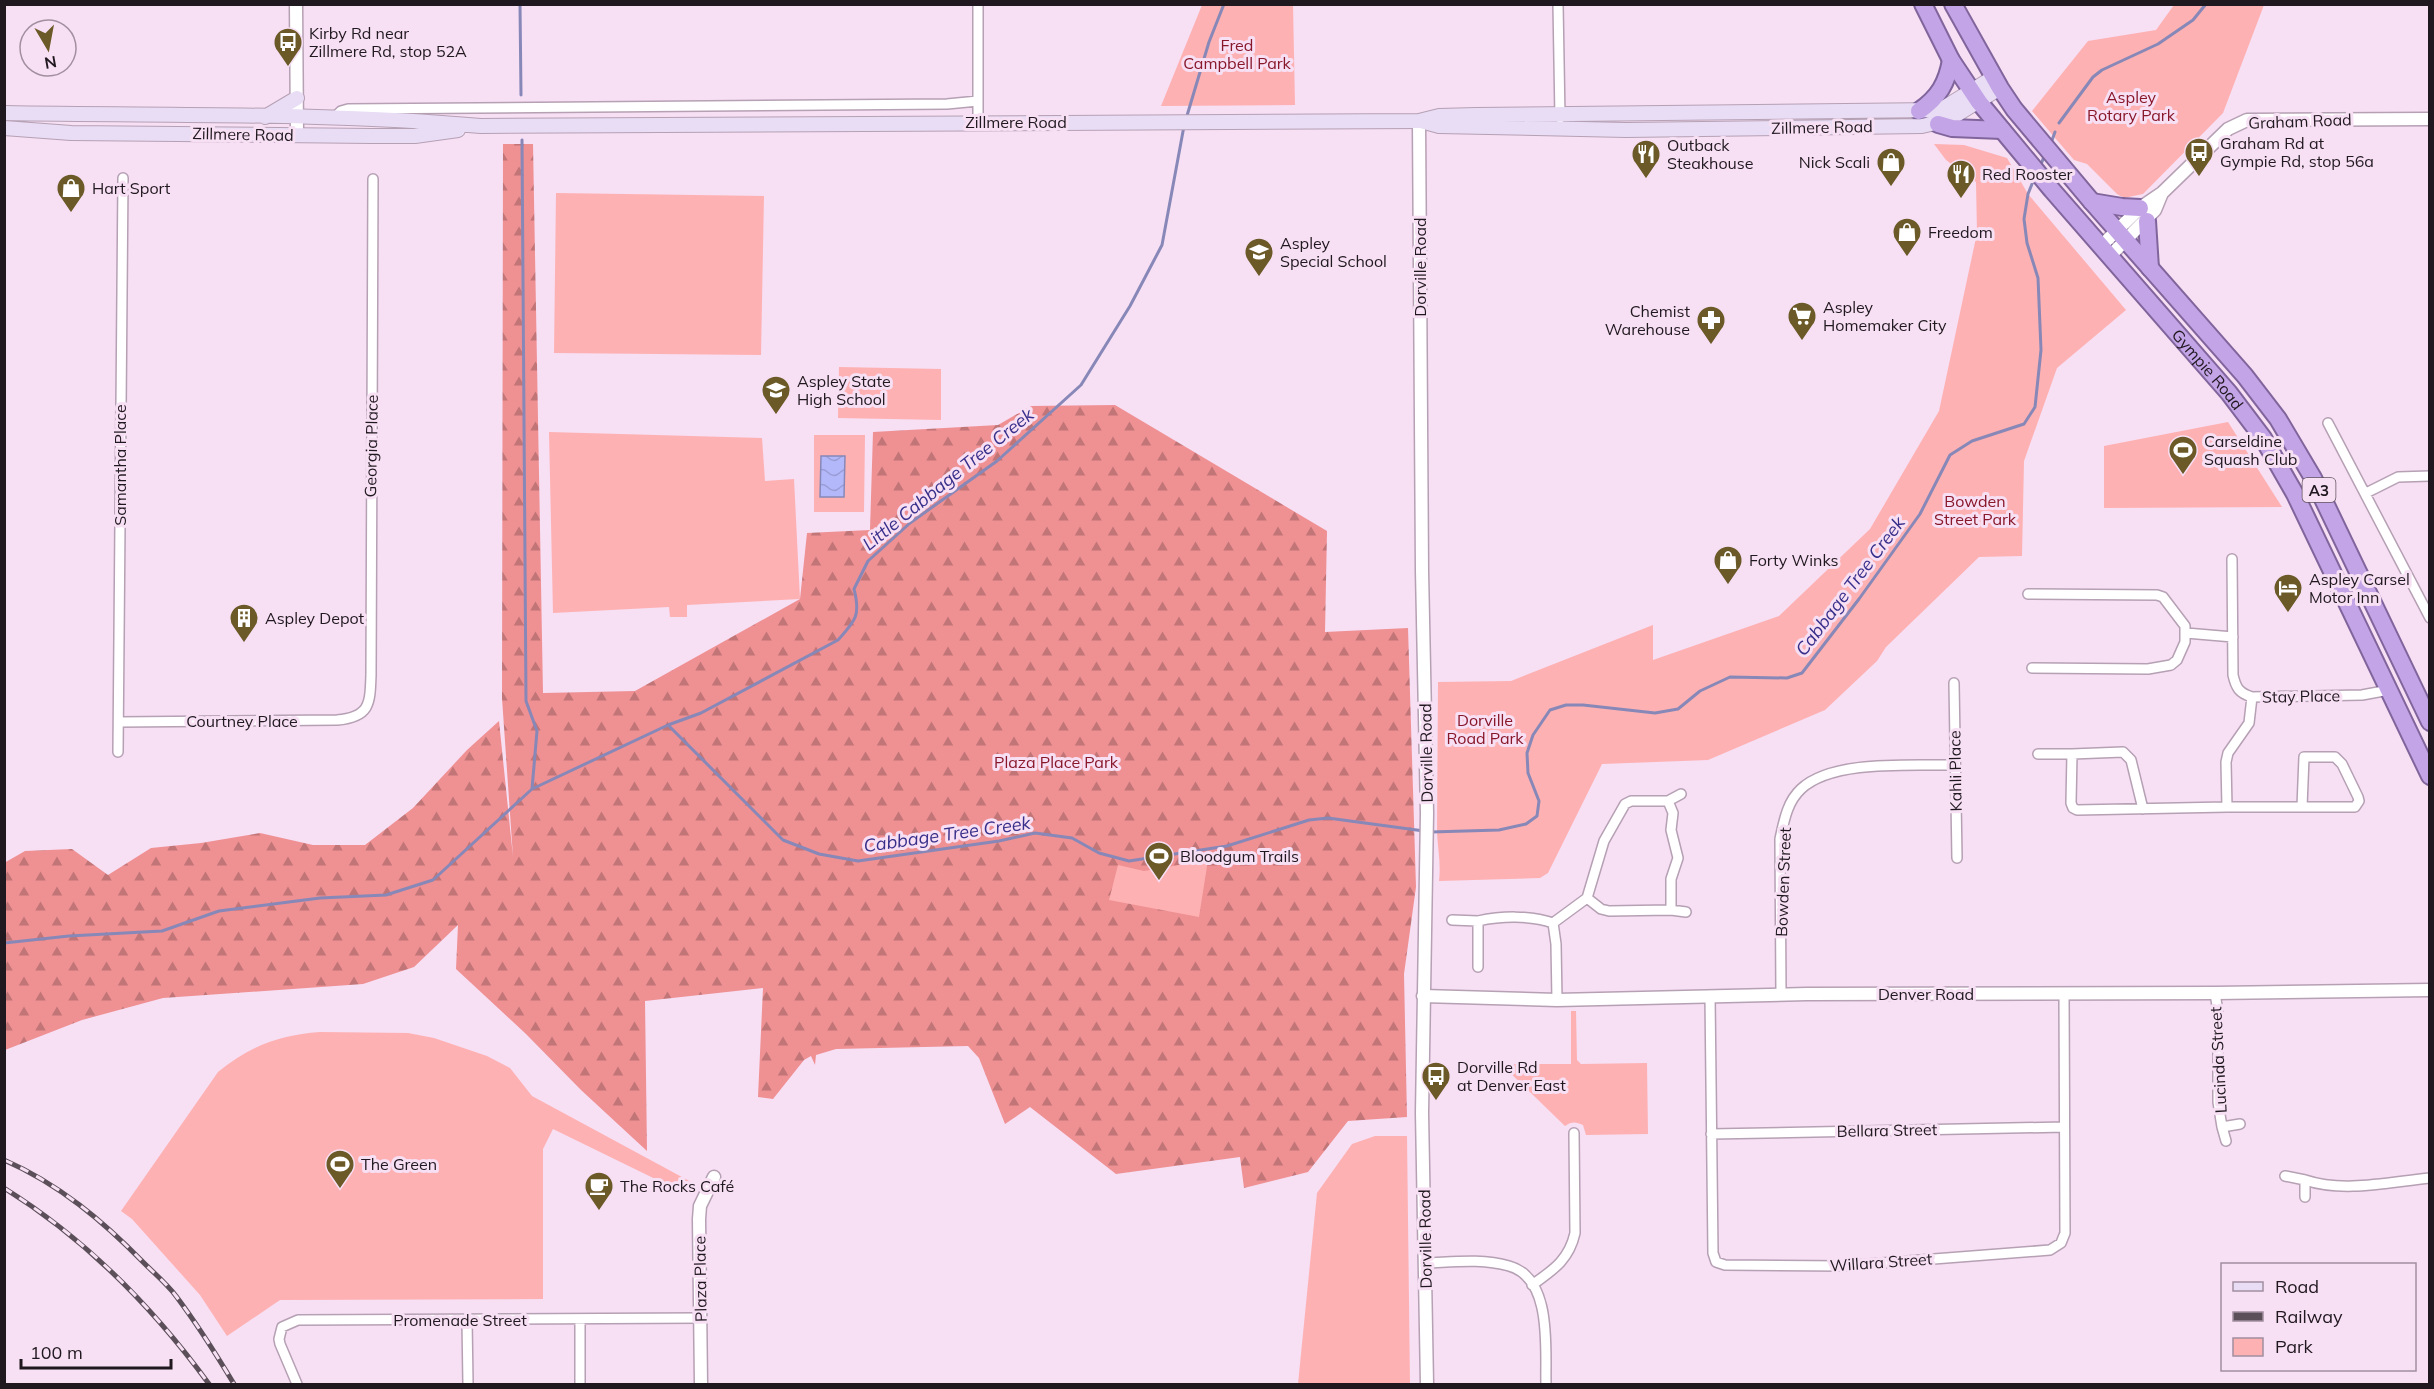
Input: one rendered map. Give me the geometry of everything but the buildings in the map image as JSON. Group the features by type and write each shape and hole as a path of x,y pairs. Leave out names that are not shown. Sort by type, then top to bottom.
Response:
{"highway":[{"name":"Gympie Road","path":"1923,4 1951,60 1975,97 2052,190 2229,393 2263,438 2295,494 2430,776"},
{"name":"Gympie Road","path":"1953,4 1997,82 2027,126 2257,390 2297,449 2430,722"},
{"path":"1919,111 1933,100 1944,86 1951,60"},
{"path":"1938,124 1952,128 2002,130"},
{"path":"2092,202 2122,207 2144,214 2150,268"}],"main road":[{"name":"Zillmere Road","path":"4,113 297,117 416,121 481,126 1419,121 1439,116 1936,110 1975,97 1997,82"},
{"name":"Zillmere Road","path":"1419,121 1439,126 1560,130 1834,128 1938,124 1961,114 1975,97"},
{"path":"265,117 297,98"},
{"name":"Zillmere Road","path":"4,128 71,133 415,136 481,126"}],"street":[{"path":"296,4 297,135"},
{"path":"978,4 978,122"},
{"path":"1558,4 1560,130"},
{"name":"Zillmere Road","path":"333,119 341,111 348,109 947,104 978,100"},
{"path":"612,106 612,126"},
{"name":"Graham Road","path":"2105,251 2144,214 2155,210 2162,193 2228,129 2247,120 2430,119"},
{"name":"Dorville Road","path":"1419,121 1422,560 1427,813 1422,1113 1427,1384"},
{"name":"Samantha Place","path":"118,752 123,178"},
{"name":"Georgia Place","path":"364,712 370,695 371,675 373,179"},
{"path":"2328,423 2430,618"},
{"path":"2366,493 2392,479 2405,476 2430,476"},
{"name":"Stay Place","path":"2232,559 2236,686 2241,694 2252,697 2362,695 2389,690"},
{"path":"2028,594 2157,595 2163,597 2180,618 2186,633 2177,660 2171,665 2148,669 2032,669"},
{"path":"2186,633 2233,638"},
{"name":"Kahli Place","path":"1954,684 1957,858"},
{"path":"2227,807 2226,762 2228,753 2249,723 2252,697"},
{"name":"Courtney Place","path":"119,722 337,720 351,718 364,712"},
{"path":"2038,754 2123,752 2131,760 2143,809"},
{"path":"2072,754 2071,803 2073,808 2078,810 2355,807 2358,804 2358,797 2340,760 2335,757 2304,757 2301,807"},
{"name":"Bowden Street","path":"1781,995 1780,840 1785,815 1791,802 1802,788 1820,776 1841,771 1955,765"},
{"path":"1553,923 1587,898 1604,841 1625,804 1632,801 1668,801 1681,794"},
{"path":"1668,801 1673,813 1671,830 1677,858 1671,879 1671,910"},
{"path":"1587,898 1601,909 1609,911 1671,910 1686,912"},
{"path":"1452,920 1540,919 1553,923"},
{"path":"1478,921 1478,967"},
{"path":"1553,923 1556,944 1557,1000"},
{"name":"Denver Road","path":"1423,996 1557,1000 1781,995 2430,990"},
{"name":"Willara Street","path":"1710,996 1713,1253 1716,1262 1725,1266 1843,1266 2050,1250 2061,1243 2066,1233 2064,993"},
{"name":"Lucinda Street","path":"2215,993 2218,1012 2218,1102 2226,1141"},
{"name":"Lucinda Street","path":"2222,1127 2240,1125"},
{"name":"Bellara Street","path":"1711,1134 2064,1127"},
{"path":"1532,1286 1564,1260 1572,1249 1575,1233 1574,1133"},
{"path":"2285,1176 2317,1184 2340,1186 2430,1178"},
{"name":"Plaza Place","path":"701,1384 699,1219 700,1206 714,1177"},
{"path":"2305,1180 2305,1197"},
{"path":"1426,1263 1479,1261 1510,1266 1523,1273 1540,1297 1544,1313 1546,1384"},
{"name":"Promenade Street","path":"297,1384 279,1339 280,1330 288,1323 298,1320 700,1318"},
{"path":"580,1319 580,1384"},
{"path":"467,1320 468,1384"}],"green space":[{"name":"Fred Campbell Park","path":"1202,5 1293,5 1295,105 1161,106"},
{"name":"Aspley Rotary Park","path":"2174,5 2264,5 2223,113 2143,194 2124,198 2087,164 2074,160 2032,111 2088,41 2156,30"},
{"name":"Plaza Place Park","path":"503,144 533,144 543,693 635,691 800,599 807,533 870,530 873,432 998,425 1031,406 1115,405 1327,531 1325,632 1408,628 1416,887 1404,974 1407,1117 1348,1121 1308,1172 1244,1188 1240,1157 1116,1174 1030,1107 1005,1124 979,1058 968,1046 836,1049 816,1055 815,1065 811,1056 804,1060 773,1099 758,1097 763,988 645,1001 647,1151 456,969 458,925 414,967 363,984 163,998 82,1020 5,1050 4,863 25,851 72,849 108,875 151,848 201,843 260,833 313,845 365,845 413,808 467,750 499,721 513,857 502,698"},
{"path":"1934,144 1964,145 2007,158 2028,194 2126,310 2057,368 2024,461 2022,556 1979,557 1886,647 1877,661 1825,710 1708,760 1602,764 1548,873 1540,878 1439,881 1438,682 1511,681 1653,625 1653,660 1779,616 1870,529 1939,411 1977,233 1976,182 1946,160"},
{"path":"556,193 764,196 761,355 554,353"},
{"path":"839,367 941,369 941,420 838,418"},
{"name":"Carseldine Squash Club","path":"2228,422 2282,507 2104,508 2104,446"},
{"path":"549,432 762,438 765,481 794,479 800,599 687,605 687,617 670,617 669,607 553,613"},
{"path":"814,435 865,435 864,512 814,512"},
{"name":"Bloodgum Trails","path":"1208,860 1199,917 1109,900 1118,865 1144,871"},
{"path":"1571,1011 1576,1011 1577,1060 1581,1064 1647,1063 1648,1134 1586,1135 1583,1125 1574,1122 1565,1126 1501,1064 1571,1064"},
{"name":"The Green","path":"320,1032 408,1033 434,1038 487,1056 510,1068 532,1096 693,1183 688,1195 553,1129 543,1149 543,1299 280,1300 227,1336 200,1295 132,1219 121,1211 218,1072 241,1055 266,1043"},
{"path":"1375,1136 1407,1136 1410,1384 1298,1384 1317,1193 1352,1144"}],"water":[{"path":"821,456 845,456 844,497 820,497"}],"waterway":[{"path":"520,4 521,95"},
{"name":"Little Cabbage Tree Creek","path":"1186,119 1209,42 1224,4"},
{"name":"Cabbage Tree Creek","path":"2059,123 2093,77 2102,70 2158,44 2193,20 2206,4"},
{"name":"Little Cabbage Tree Creek","path":"4,943 69,936 162,931 219,911 320,898 386,895 433,880 532,789 668,725 701,713 838,640 855,618 857,606 854,589 868,561 910,523 997,461 1081,385 1130,306 1162,245 1184,126"},
{"name":"Cabbage Tree Creek","path":"2051,143 2055,132"},
{"path":"522,140 526,701 537,731 532,789"},
{"name":"Cabbage Tree Creek","path":"2040,167 2045,154"},
{"name":"Cabbage Tree Creek","path":"1431,832 1499,830 1526,824 1537,816 1539,801 1528,773 1527,753 1533,735 1550,710 1566,705 1583,705 1655,713 1678,709 1700,691 1730,677 1787,678 1802,673 1920,514 1950,455 1972,441 2024,424 2035,407 2041,350 2038,278 2027,243 2024,219 2028,194 2034,179"},
{"name":"Cabbage Tree Creek","path":"668,725 783,840 819,854 858,861 999,841 1035,833 1072,838 1099,853 1129,861 1227,846 1309,820 1328,818 1424,831"}],"railway":[{"path":"4,1160 62,1192 96,1218 165,1283 206,1339 234,1384"},
{"path":"4,1188 63,1229 116,1276 141,1301 209,1384"}],"place":[{"name":"Kirby Rd near Zillmere Rd, stop 52A","path":"288,68"},
{"name":"Graham Rd at Gympie Rd, stop 56a","path":"2199,178"},
{"name":"Outback Steakhouse","path":"1646,180"},
{"name":"Nick Scali","path":"1891,188"},
{"name":"Red Rooster","path":"1961,200"},
{"name":"Hart Sport","path":"71,214"},
{"name":"Freedom","path":"1907,258"},
{"name":"Aspley Special School","path":"1259,278"},
{"name":"Aspley Homemaker City","path":"1802,342"},
{"name":"Chemist Warehouse","path":"1711,346"},
{"name":"Aspley State High School","path":"776,416"},
{"name":"Carseldine Squash Club","path":"2183,476"},
{"name":"Forty Winks","path":"1728,586"},
{"name":"Aspley Carsel Motor Inn","path":"2288,614"},
{"name":"Aspley Depot","path":"244,644"},
{"name":"Bloodgum Trails","path":"1159,882"},
{"name":"Dorville Rd at Denver East","path":"1436,1102"},
{"name":"The Green","path":"340,1190"},
{"name":"The Rocks Café","path":"599,1212"}],"park label":[{"name":"Bowden Street Park","path":"1975,510"},
{"name":"Dorville Road Park","path":"1485,729"}]}
